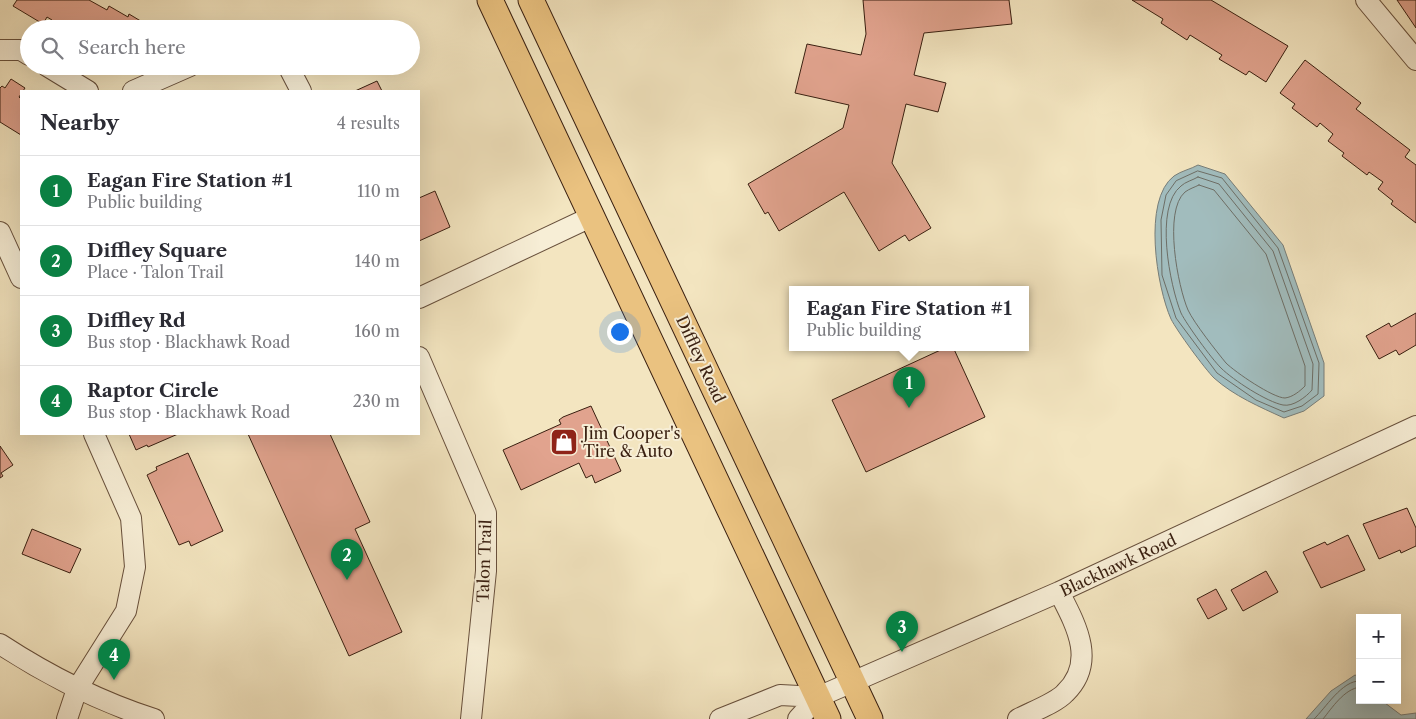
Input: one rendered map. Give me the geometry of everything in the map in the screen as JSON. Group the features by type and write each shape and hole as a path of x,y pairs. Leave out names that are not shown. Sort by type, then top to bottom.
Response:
{"main road":[{"path":"490,0 823,708"},
{"name":"Diffley Road","path":"531,0 870,719"}],"street":[{"path":"1366,0 1416,60"},
{"path":"0,50 20,50"},
{"path":"62,75 86,90"},
{"path":"135,90 169,75"},
{"path":"293,75 300,90"},
{"path":"420,298 593,216"},
{"path":"0,232 20,276"},
{"name":"Talon Trail","path":"420,359 486,513 486,571 471,719"},
{"name":"Blackhawk Road","path":"798,719 823,708 853,682 1059,592 1416,426"},
{"path":"67,719 77,688 126,611 135,567 131,518 94,435"},
{"path":"1018,719 1065,694 1083,667 1079,630 1059,592"},
{"path":"0,644 49,676 117,707 154,719"},
{"name":"Blackhawk Road","path":"720,719 780,695 823,708"}],"water":[{"path":"1198,165 1225,174 1283,245 1324,363 1324,396 1304,411 1284,418 1230,390 1214,378 1198,359 1171,319 1157,266 1155,224 1158,204 1164,188 1174,176"},
{"path":"1355,675 1356,704 1386,704 1401,715 1416,713 1416,719 1306,719 1331,691"}],"building":[{"path":"17,0 89,0 107,10 109,6 128,17 129,14 139,20 52,20 47,17 45,20 36,20 13,6"},
{"path":"863,0 1009,0 1012,24 924,33 914,75 946,83 938,112 906,104 892,163 931,228 909,241 905,235 879,251 844,192 779,231 768,212 765,214 748,184 843,128 849,105 795,93 807,44 861,55 866,34"},
{"path":"1132,0 1211,0 1288,46 1266,82 1249,71 1246,75 1219,59 1222,55 1190,35 1187,40 1161,23 1163,19"},
{"path":"1397,0 1416,0 1416,28"},
{"path":"1305,60 1361,103 1356,109 1410,150 1405,157 1416,165 1416,223 1391,204 1393,201 1378,189 1383,182 1369,172 1367,175 1342,156 1344,153 1328,141 1333,134 1320,123 1317,127 1292,108 1295,104 1280,93"},
{"path":"11,79 25,88 20,90 19,97 20,134 0,122 0,88 2,86 5,88"},
{"path":"377,81 382,90 357,90"},
{"path":"435,191 450,227 420,241 420,198"},
{"path":"1416,313 1416,345 1399,355 1396,350 1379,359 1366,336 1389,323 1391,327"},
{"path":"938,351 955,351 985,417 866,472 832,400"},
{"name":"Jim Cooper's Tire & Auto","path":"591,406 621,471 595,483 592,475 586,478 579,463 521,490 503,450 561,424 559,420 563,417"},
{"path":"129,435 176,435 148,447 147,445 136,450"},
{"path":"248,435 330,435 370,522 355,529 402,632 349,656"},
{"path":"0,446 13,465 1,473 3,476 0,478"},
{"path":"188,453 223,531 191,546 189,541 179,545 147,475 157,470 156,467"},
{"path":"1407,508 1416,528 1416,546 1401,553 1400,550 1379,559 1363,524"},
{"path":"32,529 81,549 70,573 22,554"},
{"path":"1348,535 1365,570 1321,588 1303,552 1325,542 1327,545"},
{"path":"1266,571 1278,592 1243,611 1231,590"},
{"path":"1216,589 1227,609 1208,619 1197,599"}],"place":[{"name":"Eagan Fire Station #1","path":"909,408"},
{"name":"Jim Cooper's Tire & Auto","path":"564,442"},
{"name":"Diffley Square","path":"347,580"},
{"name":"Diffley Rd","path":"902,652"},
{"name":"Raptor Circle","path":"114,680"}]}
